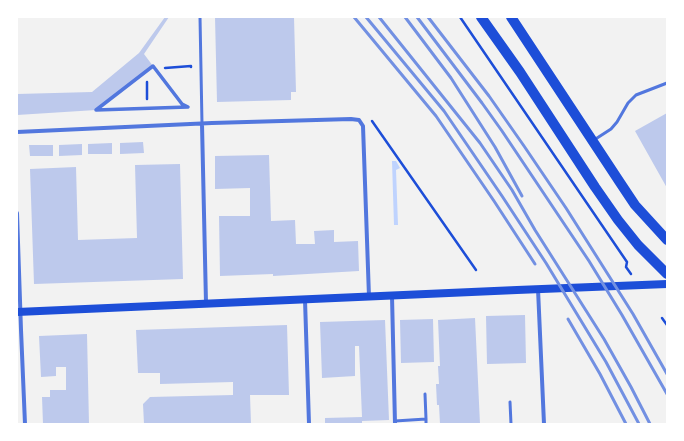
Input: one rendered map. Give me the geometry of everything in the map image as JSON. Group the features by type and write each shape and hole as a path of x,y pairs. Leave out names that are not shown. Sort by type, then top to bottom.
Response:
{"main road":[{"path":"481,17 520,72 618,220 638,245 667,274"},
{"path":"511,17 618,181 635,205 667,240"},
{"path":"19,312 667,284"}],"street":[{"path":"153,66 182,104 188,108 96,110 153,66"},
{"path":"17,132 202,124 359,120 363,126 369,297"},
{"path":"202,124 206,304"},
{"path":"17,213 19,312 25,424"},
{"path":"538,289 544,424"},
{"path":"392,296 395,422"},
{"path":"305,300 309,424"}],"lane":[{"path":"200,17 202,124"},
{"path":"592,141 611,129 618,122 628,102 636,96 667,83"},
{"path":"425,394 426,424"},
{"path":"510,402 511,424"},
{"path":"395,422 426,419"}],"path":[{"path":"460,17 626,262 626,267"},
{"path":"372,120 476,270"},
{"path":"662,318 667,325"}],"water":[{"path":"392,161 396,161 400,168 396,170 398,225 394,225"}],"building":[{"path":"165,17 169,17 144,54 153,66 96,110 17,115 17,94 92,92 139,53"},
{"path":"215,17 294,17 296,92 291,92 291,100 217,102"},
{"path":"667,113 667,188 635,131"},
{"path":"143,142 144,153 120,154 120,143"},
{"path":"112,143 112,154 88,154 88,144"},
{"path":"82,144 82,155 59,156 59,145"},
{"path":"29,145 53,145 53,156 30,156"},
{"path":"269,155 271,221 295,220 296,244 315,244 314,231 334,230 334,242 358,241 359,271 273,276 273,274 220,276 219,216 250,216 250,188 215,189 215,156"},
{"path":"180,164 183,279 34,284 30,169 76,167 78,240 137,238 135,165"},
{"path":"525,315 526,363 487,364 486,316"},
{"path":"475,318 480,424 440,424 436,384 439,384 438,366 440,366 438,320"},
{"path":"433,319 434,362 401,363 400,320"},
{"path":"385,320 389,420 362,421 362,424 325,424 325,418 362,417 359,346 355,346 355,376 322,378 320,322"},
{"path":"287,325 289,395 250,395 251,424 144,424 143,404 150,397 233,395 233,382 160,384 160,373 138,373 136,330"},
{"path":"87,334 89,424 43,424 42,397 50,397 50,390 66,390 66,367 56,367 56,376 41,377 39,336"}],"railway":[{"path":"354,17 436,116 535,264"},
{"path":"366,17 444,111 502,196 546,263 606,362 639,424"},
{"path":"379,17 480,143 512,190 535,230 604,339 650,424"},
{"path":"405,17 451,78 495,147 522,196"},
{"path":"417,17 502,131 589,261 667,394"},
{"path":"428,17 489,96 566,208 633,314 667,374"},
{"path":"568,319 600,374 626,424"}]}
